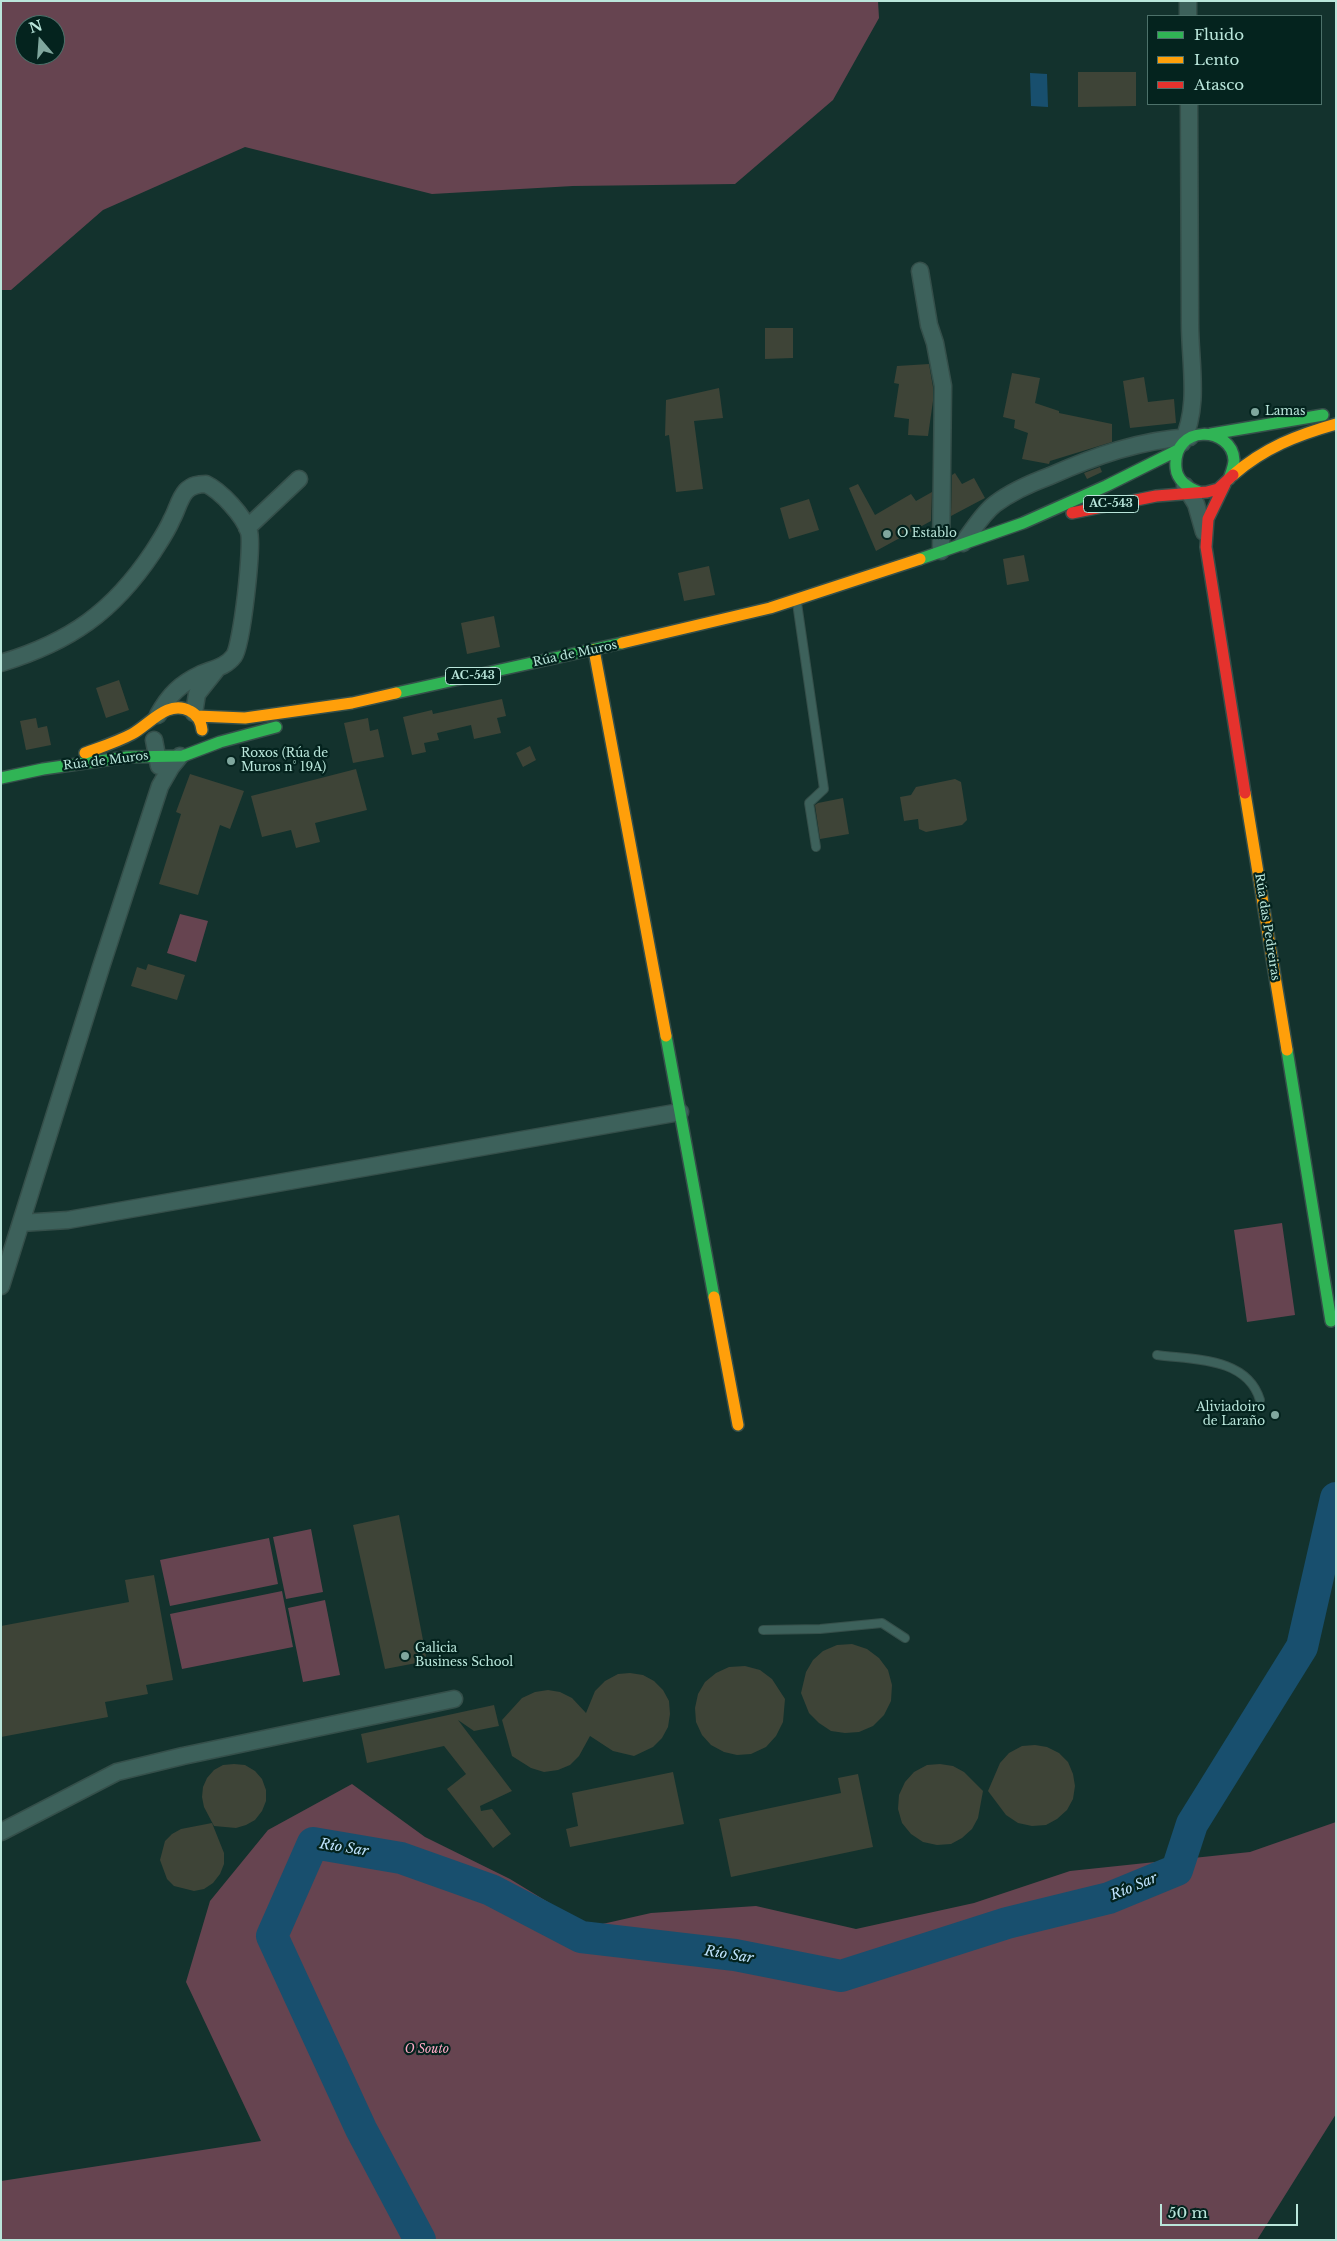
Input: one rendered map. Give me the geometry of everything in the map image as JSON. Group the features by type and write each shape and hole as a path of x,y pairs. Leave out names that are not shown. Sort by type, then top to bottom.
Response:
{"main road":[{"name":"AC-543","path":"797,600 1023,523 1106,486 1200,434 1333,412"},
{"name":"AC-543","path":"1023,523 1188,492 1210,492 1227,481 1253,459 1282,441 1336,424"},
{"path":"1214,432 1228,445 1234,457 1234,468 1227,481"},
{"path":"1185,441 1175,466 1188,492"},
{"name":"Rúa das Pedreiras","path":"1227,481 1209,517 1205,533 1212,601 1331,1321"},
{"name":"Rúa de Muros","path":"172,753 153,728 157,718 163,711 176,707 183,707 195,714 244,718 352,703 594,650 797,600"},
{"path":"594,650 738,1425"},
{"name":"Rúa de Muros","path":"1,778 43,769 127,757 172,753 277,727 352,703"},
{"name":"Rúa de Muros","path":"172,753 199,744 202,736 202,726 195,714"},
{"name":"Rúa de Muros","path":"43,769 116,742 157,718"}],"street":[{"path":"1188,1 1188,15"},
{"path":"963,544 996,503 1039,480 1111,452 1137,445 1185,441 1193,400 1190,347 1189,105"},
{"path":"920,271 928,326 935,343 942,386 942,551"},
{"path":"1193,400 1201,417 1214,432"},
{"path":"1,663 71,634 100,615 144,564 166,532 181,498 193,485 206,484 217,491 235,510 247,528 299,479"},
{"name":"Rúa das Pedreiras","path":"1188,492 1205,533"},
{"name":"Rúa de Muros","path":"157,718 173,692 188,681 217,669 233,658 238,647 250,541 247,528"},
{"name":"Rúa de Muros","path":"195,714 197,694 217,669"},
{"path":"1,1286 101,967 172,753"},
{"path":"160,786 170,767 172,753"},
{"path":"21,1224 68,1220 680,1112"},
{"path":"1,1832 117,1772 193,1754 454,1699"}],"lane":[{"path":"1310,408 1333,412"},
{"path":"797,600 824,789 809,803 816,847"},
{"path":"256,742 288,726"},
{"path":"172,753 203,757"},
{"path":"1157,1355 1208,1361 1233,1368 1246,1376 1253,1384 1260,1400"},
{"path":"763,1630 820,1630 882,1623 905,1638"}],"green space":[{"path":"1,1 878,1 879,18 833,100 735,184 573,186 432,194 245,147 103,210 11,290 1,290"},
{"path":"180,914 208,921 196,962 167,953"},
{"path":"1282,1223 1295,1315 1247,1322 1234,1230"},
{"path":"311,1529 323,1592 286,1599 273,1537"},
{"path":"269,1538 278,1584 170,1606 160,1560"},
{"path":"282,1591 293,1647 182,1669 170,1614"},
{"path":"325,1600 340,1675 303,1682 288,1608"},
{"name":"O Souto","path":"352,1784 425,1837 510,1879 589,1927 651,1913 756,1906 856,1929 974,1903 1070,1871 1250,1852 1336,1822 1336,2114 1257,2240 1,2240 1,2181 261,2141 186,1982 210,1901 268,1830"}],"water":[{"path":"1030,73 1047,74 1048,107 1031,106"}],"building":[{"path":"1078,72 1136,72 1136,106 1078,107"},
{"path":"765,328 793,328 793,358 765,359"},
{"path":"929,364 933,387 933,401 928,436 908,435 909,419 894,417 899,384 894,383 897,366"},
{"path":"1012,373 1040,378 1035,403 1059,411 1059,413 1112,424 1112,442 1050,461 1049,464 1022,459 1028,433 1014,428 1015,420 1003,417"},
{"path":"1144,377 1148,402 1174,399 1176,423 1130,428 1123,381"},
{"path":"719,388 723,418 694,421 703,489 676,492 669,435 665,436 666,400"},
{"path":"1100,467 1102,472 1087,479 1084,473"},
{"path":"955,473 962,484 974,478 985,498 951,516 952,475"},
{"name":"O Establo","path":"858,484 875,515 911,494 916,501 932,492 931,521 876,551 849,488"},
{"path":"809,499 819,530 789,539 780,508"},
{"path":"1024,555 1029,581 1007,585 1003,559"},
{"path":"709,566 715,595 684,601 678,573"},
{"path":"494,616 500,647 467,654 461,623"},
{"path":"119,680 129,710 106,718 96,688"},
{"path":"502,699 506,716 497,718 501,733 474,739 471,725 437,733 439,740 424,743 426,752 412,755 403,717 432,710 433,714"},
{"path":"36,718 38,728 47,726 51,745 26,750 20,721"},
{"path":"368,718 370,731 378,729 384,757 353,763 344,723"},
{"path":"530,746 536,760 523,767 516,753"},
{"path":"356,769 367,810 315,823 320,842 296,848 291,830 262,837 251,796"},
{"path":"190,774 244,791 230,829 220,825 198,895 159,884 181,814 176,812"},
{"path":"955,779 961,782 967,820 962,825 926,832 919,829 918,819 904,821 900,797 911,795 916,787"},
{"path":"843,798 849,834 820,839 815,805"},
{"path":"148,964 185,975 177,1000 131,986 137,967 146,970"},
{"path":"399,1515 427,1661 385,1669 353,1525"},
{"path":"154,1575 173,1680 146,1685 148,1694 105,1702 108,1717 1,1737 1,1626 129,1602 125,1580"},
{"path":"852,1644 867,1649 879,1658 888,1670 892,1685 891,1701 884,1715 873,1726 859,1732 831,1731 809,1713 801,1693 806,1672 813,1660 823,1651 837,1645"},
{"path":"745,1666 760,1670 772,1679 785,1699 783,1722 776,1736 766,1747 751,1754 737,1755 724,1752 711,1745 702,1735 696,1722 695,1708 698,1694 705,1682 716,1673 729,1667"},
{"path":"618,1674 643,1675 654,1681 663,1690 669,1701 668,1727 662,1738 653,1747 634,1756 613,1751 590,1736 579,1756 570,1765 558,1770 544,1772 531,1768 512,1756 502,1720 522,1698 535,1692 548,1690 560,1692 572,1698 586,1713 595,1691 605,1681"},
{"path":"494,1705 499,1726 474,1731 458,1720 512,1791 480,1806 481,1811 492,1809 511,1834 493,1848 447,1789 466,1774 444,1746 367,1763 361,1734"},
{"path":"1035,1745 1047,1747 1059,1753 1068,1762 1075,1786 1073,1799 1067,1810 1057,1819 1046,1825 1032,1826 1018,1823 1006,1815 988,1791 1000,1763 1009,1753 1022,1746"},
{"path":"223,1765 245,1765 255,1771 262,1779 266,1790 266,1801 262,1811 255,1820 246,1825 236,1828 214,1826 204,1807 203,1787 207,1778 214,1770"},
{"path":"927,1765 953,1766 964,1772 983,1791 978,1818 972,1829 962,1838 951,1844 937,1845 923,1842 911,1834 902,1823 898,1809 899,1795 905,1782 914,1772"},
{"path":"673,1772 684,1824 570,1847 566,1829 578,1826 572,1793"},
{"path":"858,1774 873,1847 731,1877 719,1819 841,1793 838,1778"},
{"path":"212,1823 224,1853 224,1864 220,1874 213,1883 204,1889 194,1891 174,1886 167,1879 160,1860 165,1841 181,1829"}],"waterway":[{"name":"Río Sar","path":"420,2240 361,2129 272,1936 313,1843 401,1858 491,1890 581,1937 735,1955 841,1976 1007,1923 1109,1898 1177,1870 1192,1824 1302,1647 1336,1498"}],"traffic: fast":[{"path":"1211,434 1323,415"},
{"path":"1199,492 1184,483 1178,476 1176,468 1177,453 1183,443 1192,437 1203,434 1214,436 1224,441 1231,449 1234,460 1229,479"},
{"path":"920,559 1023,523 1106,486 1178,450"},
{"path":"396,693 622,643"},
{"path":"1,778 43,769 127,757 183,756 220,742 276,727"},
{"path":"666,1036 714,1297"},
{"path":"1287,1050 1331,1321"}],"traffic: slow":[{"path":"1233,475 1257,457 1282,443 1336,424"},
{"path":"622,643 770,608 920,559"},
{"path":"594,650 666,1036"},
{"path":"197,716 245,718 352,703 396,693"},
{"path":"85,753 126,737 160,714 174,708 182,708 193,713 199,719 202,730"},
{"path":"1245,793 1287,1050"},
{"path":"714,1297 738,1425"}],"traffic: jam":[{"path":"1072,513 1156,496 1207,492 1218,489 1233,475"},
{"path":"1225,484 1208,519 1206,547 1245,793"}],"place":[{"name":"Lamas","path":"1255,412"},
{"name":"O Establo","path":"887,534"},
{"name":"Roxos (Rúa de Muros n° 19A)","path":"231,761"},
{"name":"Aliviadoiro de Laraño","path":"1275,1415"},
{"name":"Galicia Business School","path":"405,1656"}]}
